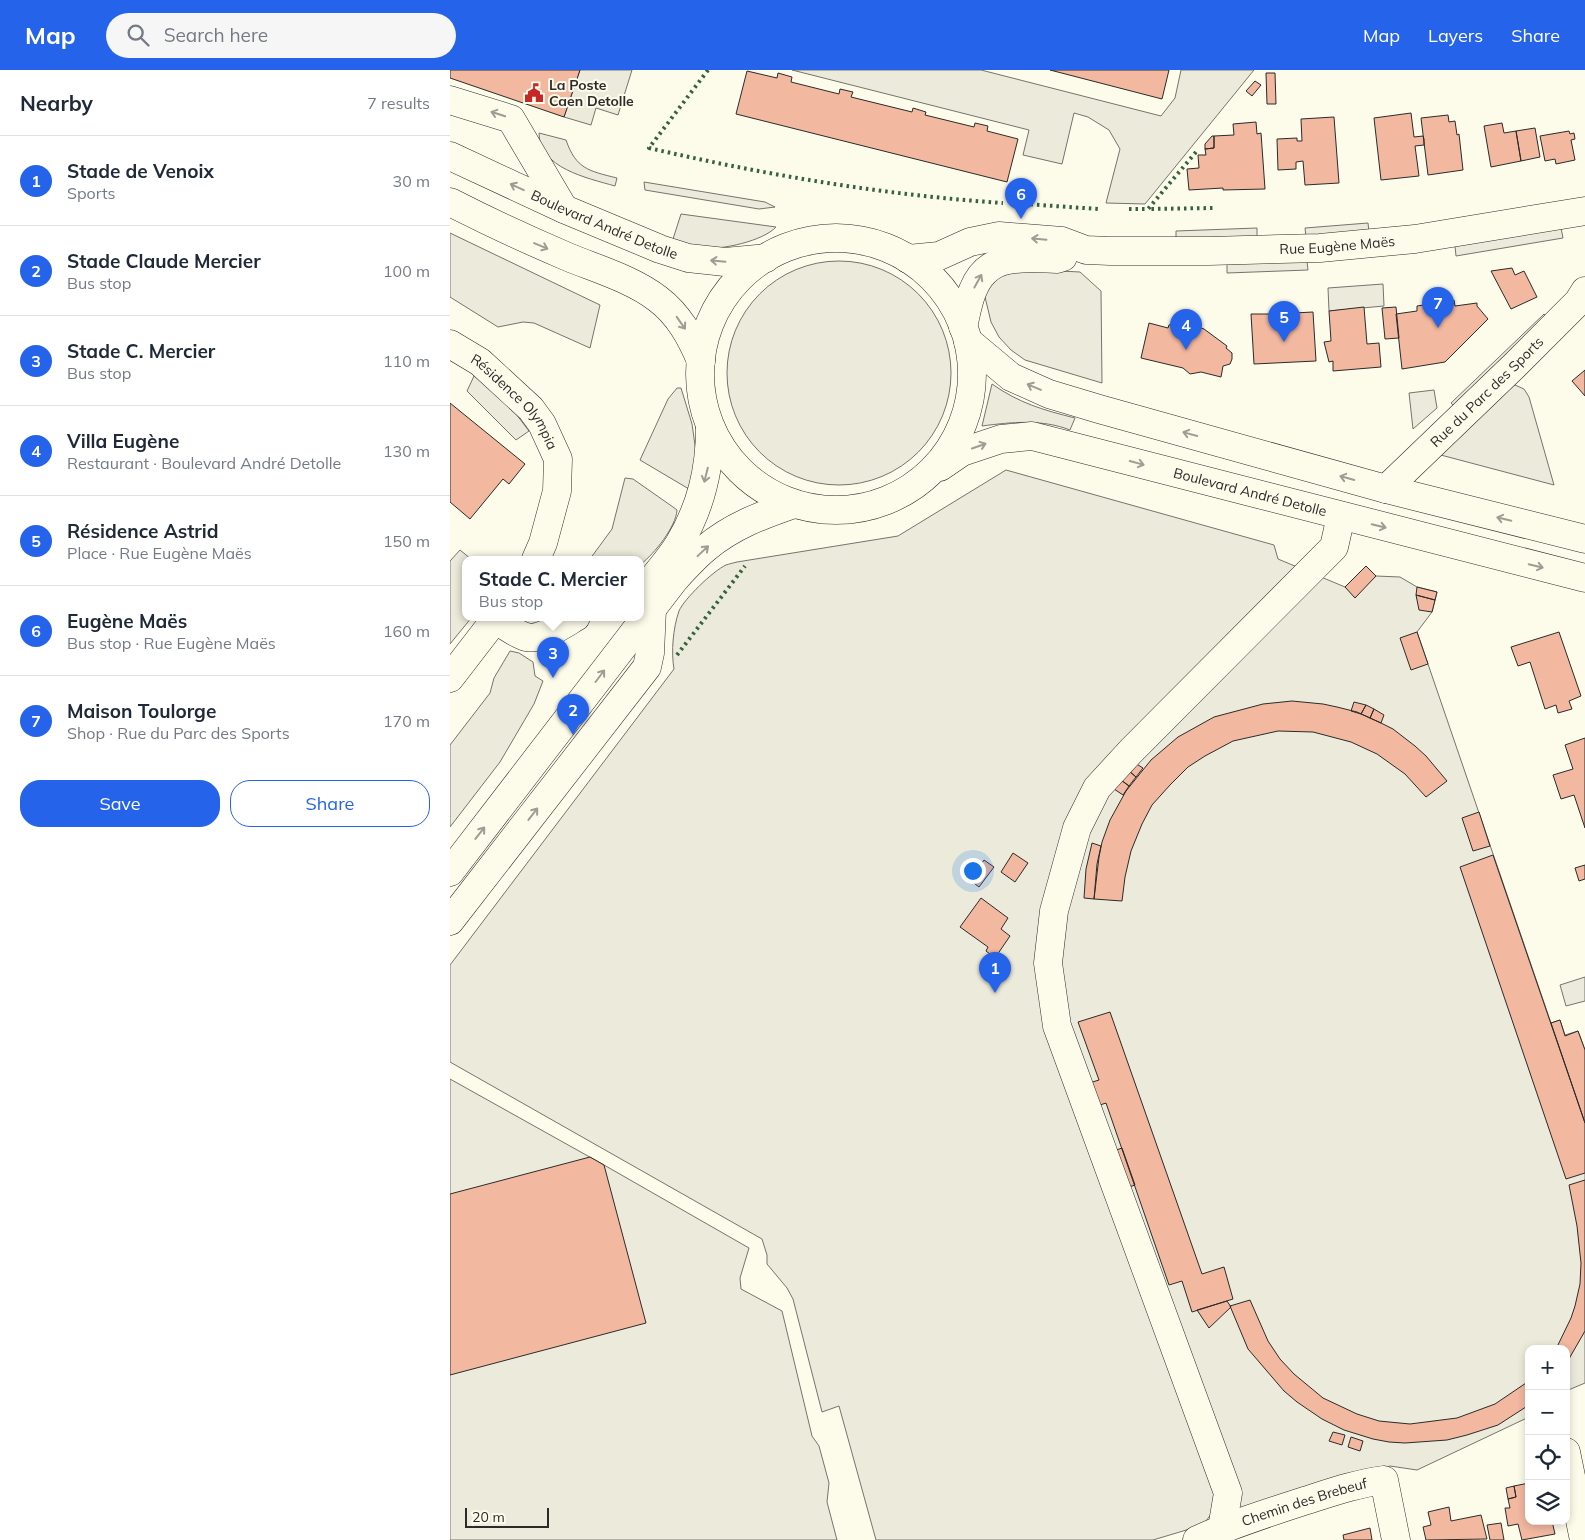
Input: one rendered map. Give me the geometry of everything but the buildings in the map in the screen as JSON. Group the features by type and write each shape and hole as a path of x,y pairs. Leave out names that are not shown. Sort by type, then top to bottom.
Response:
{"main road":[{"path":"450,100 511,119 564,209"},
{"name":"Boulevard André Detolle","path":"450,156 564,209 660,249 688,258 725,262 766,258"},
{"path":"450,202 534,243 649,292 676,316 690,336 701,361"},
{"name":"Rue Eugène Maës","path":"965,334 973,289 982,272 995,262 1016,258 1057,258 1086,250 1202,251 1320,248 1415,239 1585,212"},
{"name":"Rue Eugène Maës","path":"908,259 939,256 970,242 999,236 1062,241 1086,250"},
{"path":"835,239 850,239 873,244 908,259 925,272 941,288 953,306 965,334 971,371 970,399 963,422 952,445 936,466 922,479 899,495 859,508 835,510 794,504 779,498 759,486 733,464 721,448 710,427 701,389 701,361 705,339 713,316 724,297 749,270 766,258 798,244 835,239"},
{"name":"Rue du Parc des Sports","path":"1386,488 1515,365 1578,302 1585,291"},
{"path":"965,334 1011,378 1049,394 1386,488 1585,539"},
{"name":"Résidence Olympia","path":"450,344 480,362 531,409 542,424 558,459 557,491 544,543 538,556"},
{"path":"450,922 647,667 650,652 646,592 678,545 695,513 707,473 710,427"},
{"name":"Boulevard André Detolle","path":"922,479 962,452 1000,439 1032,436 1585,578"},
{"path":"646,592 676,579 704,549 721,536 750,520 794,504"},
{"path":"1222,1529 1228,1493 1057,1026 1048,963 1054,911 1077,828 1097,788 1138,744 1334,547 1341,516"},
{"path":"450,678 494,621"},
{"path":"501,621 526,637 534,637 545,634 569,621"},
{"path":"450,842 620,621"},
{"path":"450,872 626,621"},
{"path":"1570,1472 1584,1540"},
{"name":"Chemin des Brebeuf","path":"1197,1540 1222,1529 1358,1484 1384,1480 1396,1540"}],"shaded area":[{"path":"580,70 632,70 618,115 596,108 591,125 564,117"},
{"path":"792,70 981,70 1161,116 1175,98 1181,70 1254,70 1145,204 1106,203 1120,149 1109,130 1088,117 1074,113 1062,164 1023,155 1029,130"},
{"path":"539,133 566,140 579,163 591,171 617,178 615,186 566,170 547,155 541,145"},
{"path":"644,182 765,202 775,207 759,209 645,190"},
{"path":"681,214 776,227 762,236 742,244 721,248 703,248 673,239"},
{"path":"1368,223 1369,232 1306,237 1305,228"},
{"path":"1257,228 1257,238 1176,241 1176,231"},
{"path":"1561,228 1563,238 1456,256 1455,246"},
{"path":"450,233 600,305 590,348 534,323 523,322 498,327 450,297"},
{"path":"828,261 850,261 882,269 892,274 910,286 926,302 943,330 949,351 951,373 949,395 943,416 926,444 910,460 882,477 850,485 828,485 796,477 786,472 768,460 752,444 735,416 727,384 727,362 735,330 740,320 752,302 768,286 796,269"},
{"path":"1307,261 1308,270 1227,273 1227,264"},
{"path":"1020,269 1080,272 1101,291 1102,383 1025,360 1011,350 999,337 991,322 985,297 991,284 1002,272"},
{"path":"1383,284 1384,306 1329,311 1328,288"},
{"path":"1544,314 1550,320 1457,409 1451,403"},
{"path":"475,374 507,402 529,431 516,440 467,391"},
{"path":"992,384 1032,405 1075,418 1070,430 1038,423 982,426"},
{"path":"1515,385 1524,389 1529,397 1554,485 1437,454 1506,386"},
{"path":"677,388 681,388 692,424 696,452 694,492 640,460 668,399"},
{"path":"1434,390 1437,408 1413,429 1409,393"},
{"path":"1006,470 1274,545 1278,559 1345,587 1366,566 1376,576 1400,577 1417,587 1437,592 1432,612 1417,632 1551,1023 1560,1020 1565,1035 1578,1031 1585,1050 1585,1383 1570,1389 1570,1345 1525,1345 1525,1419 1417,1470 1390,1466 1247,1511 1218,1505 1203,1525 1153,1540 876,1540 839,1406 822,1412 793,1299 787,1288 767,1264 767,1255 762,1239 450,1062 450,965 674,669 673,648 677,618 682,606 693,593 714,573 726,565 898,536"},
{"path":"625,478 633,479 677,510 669,532 644,561 644,556 592,556 612,529"},
{"path":"460,550 467,556 462,556 462,621 469,621 450,644 450,561"},
{"path":"510,651 519,653 533,662 535,676 543,681 534,704 500,762 450,827 450,745 490,693 494,678"},
{"path":"1585,977 1585,1001 1566,1006 1560,985"},
{"path":"450,1079 749,1248 740,1278 741,1289 782,1311 812,1436 819,1446 829,1483 827,1502 837,1540 450,1540"}],"hedge":[{"path":"708,70 649,148 825,183 914,195 1003,203"},
{"path":"1196,152 1148,209 1214,208"},
{"path":"1011,203 1098,209"},
{"path":"1129,209 1148,209"},
{"path":"677,655 745,566"}],"place":[{"name":"La Poste Caen Detolle","path":"534,93"},
{"name":"Eugène Maës","path":"1021,219"},
{"name":"Maison Toulorge","path":"1438,328"},
{"name":"Résidence Astrid","path":"1284,342"},
{"name":"Villa Eugène","path":"1186,350"},
{"name":"Stade C. Mercier","path":"553,678"},
{"name":"Stade Claude Mercier","path":"573,735"},
{"name":"Stade de Venoix","path":"995,993"}]}
